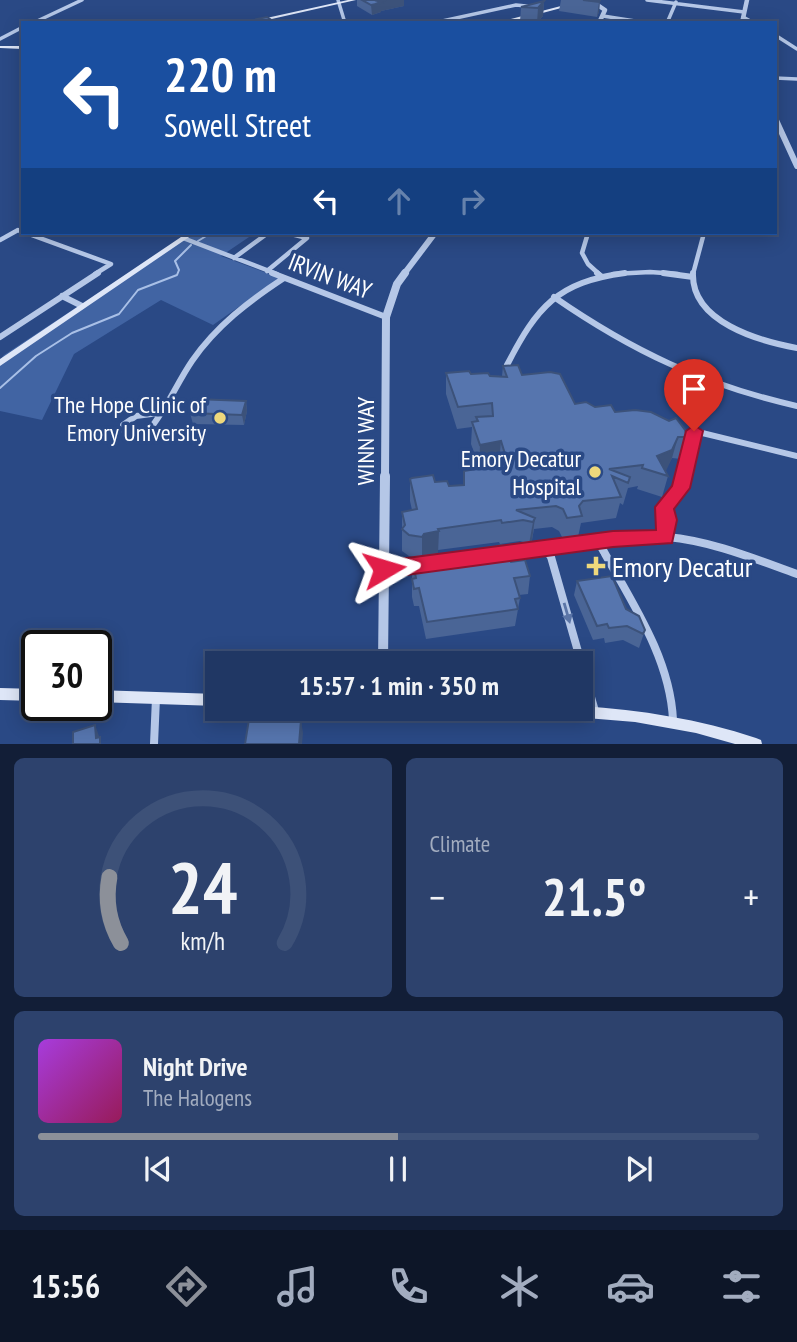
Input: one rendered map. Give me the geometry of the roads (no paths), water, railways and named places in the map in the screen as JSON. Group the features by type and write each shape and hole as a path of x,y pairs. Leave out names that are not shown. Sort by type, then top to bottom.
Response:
{"main road":[{"path":"255,21 354,0"},
{"path":"505,21 589,0"},
{"path":"0,47 21,48"},
{"path":"0,363 187,235"},
{"path":"0,694 21,695"},
{"path":"112,697 205,699"},
{"path":"595,711 702,725 756,744"}],"street":[{"path":"37,21 82,0"},
{"path":"589,0 604,8 600,21"},
{"path":"646,0 676,2 743,17 747,0"},
{"path":"340,1 345,21"},
{"path":"668,21 676,2"},
{"path":"442,21 516,5 544,10"},
{"path":"603,16 633,21"},
{"path":"0,38 21,28"},
{"path":"777,36 797,49"},
{"path":"777,78 797,79"},
{"path":"777,127 797,166"},
{"path":"0,240 21,231"},
{"path":"0,337 111,264 33,235"},
{"name":"IRVIN WAY","path":"187,235 234,258 386,317"},
{"path":"234,258 265,235"},
{"path":"267,271 307,238 295,235"},
{"name":"WINN WAY","path":"383,651 386,317 393,293 405,271 433,235"},
{"path":"587,235 582,253 588,264 602,277"},
{"path":"703,235 693,276 693,285 702,302 725,323 761,340 797,348"},
{"path":"507,365 531,320 554,297 582,282 642,270 693,276"},
{"path":"159,413 131,418 123,425 124,431 131,435 149,432 197,353 211,336 284,278"},
{"path":"62,296 82,306"},
{"path":"554,297 608,336 658,363 716,386 797,406"},
{"path":"665,537 667,520 664,507 680,488 694,431 797,456"},
{"path":"494,555 598,541 665,537 715,547 797,574"},
{"path":"598,541 652,645 671,690 675,706 673,720"},
{"path":"545,548 551,557 595,711"},
{"path":"384,569 433,563"},
{"path":"154,744 152,732 156,698"}],"waterway":[{"path":"198,241 208,235"},
{"path":"0,388 36,356 72,333 119,314 138,290 177,275 179,270 175,261 191,245"}],"place":[{"name":"The Hope Clinic of Emory University","path":"220,418"},
{"name":"Emory Decatur Hospital","path":"595,472"},
{"name":"Emory Decatur","path":"596,566"}]}
